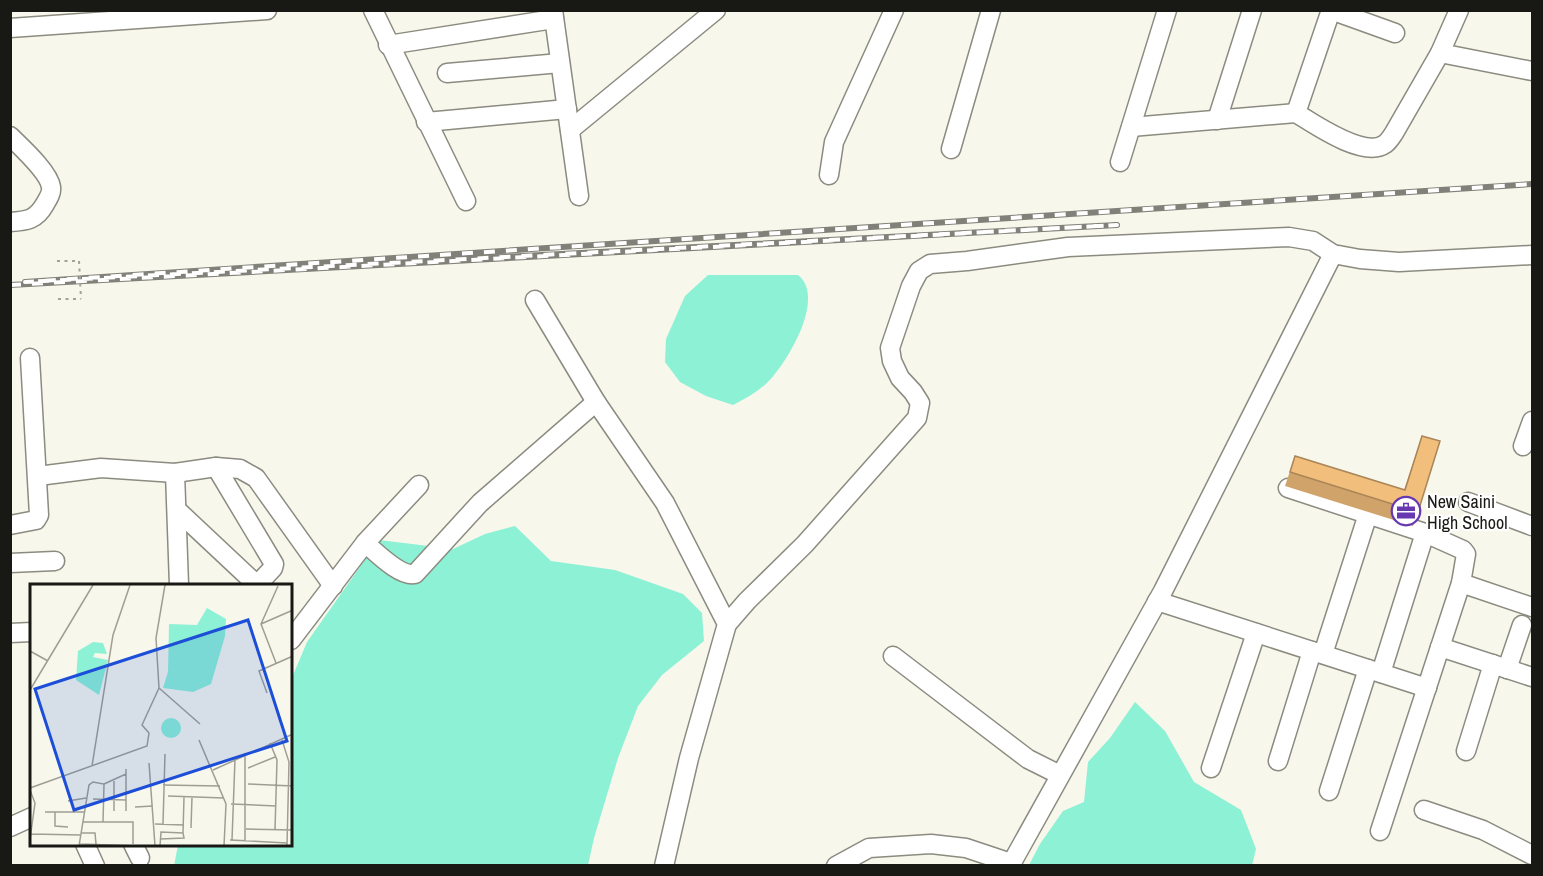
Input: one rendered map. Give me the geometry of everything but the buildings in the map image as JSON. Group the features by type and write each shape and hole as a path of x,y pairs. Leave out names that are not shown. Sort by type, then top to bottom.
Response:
{"street":[{"path":"10,16 30,13 113,14 267,10"},
{"path":"373,10 388,45 466,201"},
{"path":"829,176 834,142 894,10"},
{"path":"951,149 991,10"},
{"path":"1120,162 1167,10"},
{"path":"1217,120 1252,10"},
{"path":"1131,127 1296,113 1333,136 1361,146 1378,147 1385,144 1394,133 1440,53 1459,10"},
{"path":"1296,113 1331,11 1395,33"},
{"path":"10,28 113,14"},
{"path":"570,130 705,14"},
{"path":"388,45 558,16 560,63 579,196"},
{"path":"1440,53 1533,70"},
{"path":"447,73 560,63"},
{"path":"426,122 567,109"},
{"path":"10,136 46,176 51,186 50,195 42,210 30,221 10,222"},
{"path":"664,866 689,758 728,624 747,601 805,544 917,418 920,404 914,392 900,378 892,361 890,348 911,286 919,271 930,264 1068,247 1289,237 1313,241 1333,254 1399,262 1533,255"},
{"path":"836,866 869,848 931,844 966,848 1010,864 1157,601 1333,254"},
{"path":"535,300 596,402 665,503 728,624"},
{"path":"10,525 36,520 39,515 30,358"},
{"path":"365,543 399,571 409,576 415,574 480,502 596,402"},
{"path":"1523,446 1533,421"},
{"path":"38,476 101,468 175,473 216,467 240,470 256,478 333,586"},
{"path":"216,467 274,564 258,584"},
{"path":"175,473 179,584"},
{"path":"292,639 365,543 419,485"},
{"path":"1288,488 1425,533 1466,554 1461,583 1380,831"},
{"path":"1468,502 1533,526"},
{"path":"177,510 256,584"},
{"path":"1278,761 1368,514"},
{"path":"1329,791 1425,533"},
{"path":"10,563 55,561"},
{"path":"1461,583 1533,607"},
{"path":"1157,601 1426,688"},
{"path":"1466,751 1500,666 1522,624"},
{"path":"10,633 30,632"},
{"path":"1211,768 1256,633"},
{"path":"1440,647 1532,677"},
{"path":"893,656 1028,759 1060,775"},
{"path":"1424,810 1483,830 1533,855"},
{"path":"10,827 30,818"},
{"path":"86,846 95,866"}],"path":[{"path":"57,261 80,261 81,299 58,299"}],"shaded area":[{"path":"708,275 798,275 805,285 808,297 807,311 802,325 781,366 760,389 733,405 706,396 680,382 665,362 666,339 685,296"},
{"path":"515,526 551,561 615,570 683,594 702,613 704,641 662,675 638,706 618,758 588,865 174,866 178,846 292,846 292,678 307,642 379,540 453,549 485,534"},
{"path":"1135,702 1165,731 1194,782 1241,810 1256,849 1252,865 1029,865 1040,844 1063,811 1084,802 1088,762 1110,738"}],"railway":[{"path":"10,285 1117,225 25,282 1532,184"}],"place":[{"name":"New Saini High School","path":"1406,511"}]}
